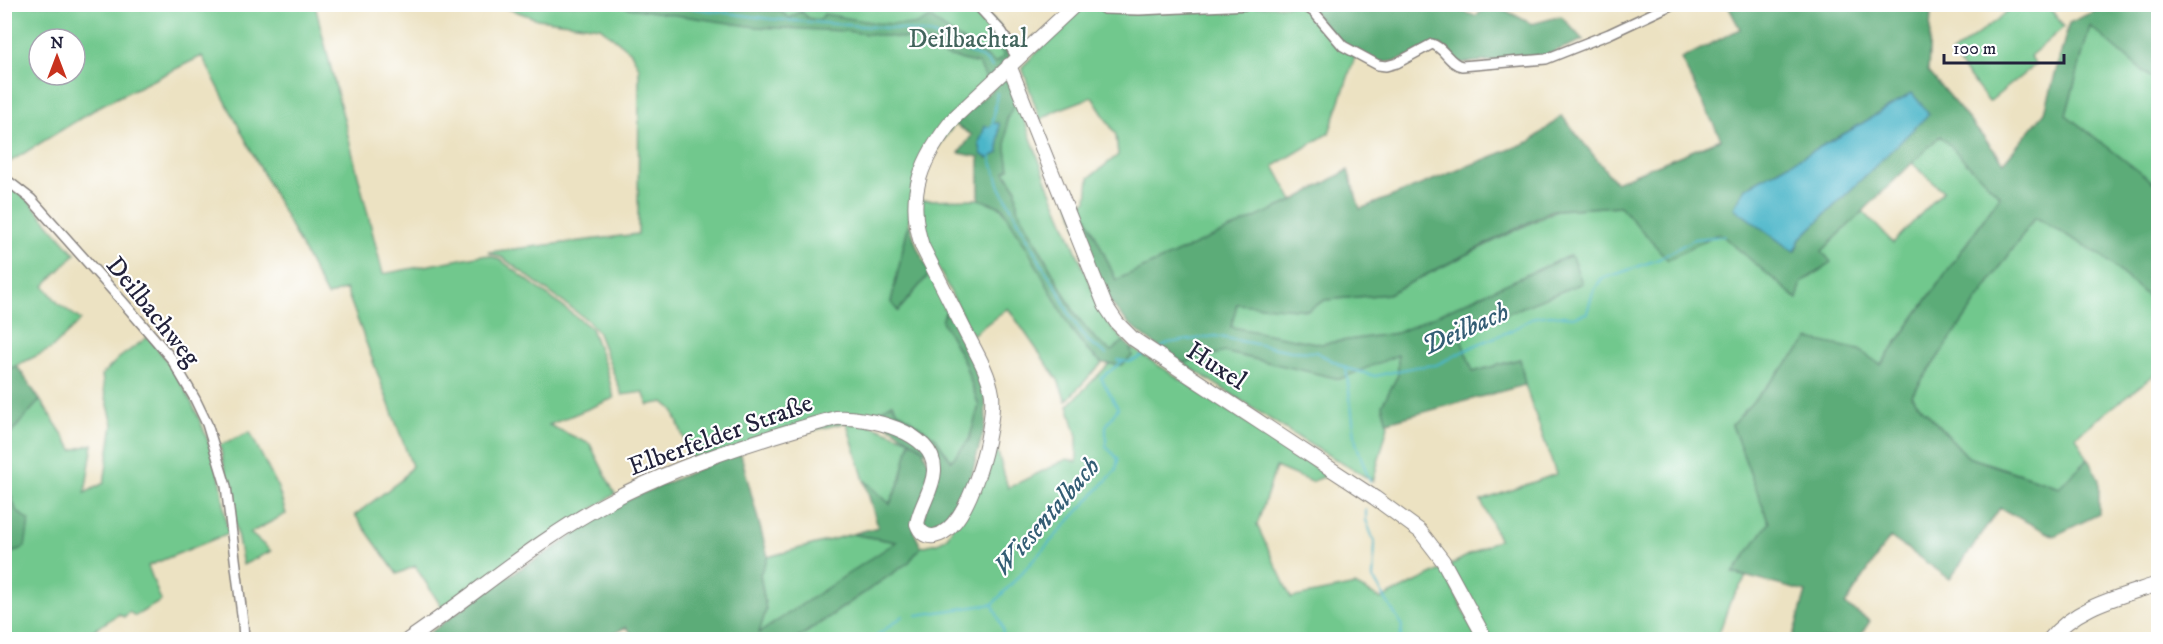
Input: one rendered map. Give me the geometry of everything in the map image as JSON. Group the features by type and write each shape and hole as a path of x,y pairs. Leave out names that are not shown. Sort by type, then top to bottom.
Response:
{"main road":[{"name":"Elberfelder Straße","path":"408,639 519,559 612,500 670,474 739,448 836,418 851,417 886,424 914,438 924,446 931,454 934,473 917,524 925,535 933,536 943,533 952,525 964,507 985,450 991,422 991,392 982,365 922,246 916,228 914,210 917,185 926,160 939,136 973,99 1076,4"},
{"name":"Huxel","path":"1013,61 1110,315 1132,338 1375,498 1420,531 1443,561 1486,639"},
{"path":"2049,639 2068,621 2087,610 2158,584"}],"street":[{"path":"976,4 1002,32 1013,61"},
{"path":"1097,4 1104,9 1139,10 1271,4"},
{"path":"1302,4 1314,12 1342,46 1378,65 1386,66 1397,63 1432,44 1437,45 1456,65 1462,66 1546,59 1609,34 1673,4"},
{"name":"Deilbachweg","path":"4,178 31,199 171,358 195,399 207,424 226,486 244,639"}],"green space":[{"path":"1086,4 1185,10 1297,5 1304,7 1355,57 1329,133 1274,166 1293,201 1116,280 1081,204 1087,200 1089,178 1118,155 1116,135 1092,97 1055,111 1040,120 1022,67"},
{"path":"1727,4 1944,5 1931,12 1928,71 2004,162 2045,112 2069,23 2103,5 2158,5 2158,84 2090,26 2066,115 2158,186 2158,306 2101,255 2035,217 1911,396 1968,457 2059,487 2088,459 2099,480 2099,514 2054,536 2000,508 1950,579 1890,537 1845,605 1870,621 1858,639 1792,639 1806,592 1733,573 1769,523 1732,425 1809,339 1859,350 1881,365 2000,196 1940,136 1822,251 1831,262 1802,282 1797,299 1719,233 1668,260 1620,206 1553,210 1388,294 1325,300 1308,310 1237,304 1231,327 1321,344 1397,333 1571,255 1582,283 1459,333 1473,372 1520,359 1525,385 1387,422 1382,405 1398,375 1398,355 1340,379 1224,352 1183,363 1154,344 1127,322 1104,292 1091,264 1064,189 1081,204 1116,280 1293,201 1348,170 1360,209 1531,141 1562,116 1615,182 1721,139 1681,59 1740,29","holes":["1912,94 1928,114 1800,239 1795,252 1745,188"]},
{"path":"5,5 315,5 383,274 481,255 491,256 502,261 591,328 614,398 549,425 590,444 615,494 443,609 415,566 397,574 355,515 401,480 412,466 346,289 327,296 202,56 102,105 5,165"},
{"name":"Deilbachtal","path":"498,5 976,5 999,25 1009,52 985,74 987,80 914,180 909,222 891,302 898,311 930,273 948,306 942,321 964,362 979,406 969,440 951,461 936,438 897,410 692,460 673,410 664,402 648,405 643,392 622,395 597,331 587,320 503,258 488,252 638,234 639,68 631,52 600,27 537,19"},
{"path":"609,5 712,5 714,8 779,10 790,18 801,11 808,18 820,20 824,14 877,23 914,25 931,18 995,63 1004,56 998,45 1004,41 1010,57 987,80 979,64 943,55 933,42 844,31 756,27"},
{"path":"1306,5 1447,5 1475,16 1491,5 1495,5 1532,24 1561,16 1583,40 1541,57 1456,62 1440,44 1397,61 1378,63 1344,45"},
{"path":"2017,5 2048,5 2064,27 2030,56 2036,64 1989,102 1951,54"},
{"path":"2090,25 2158,84 2158,186 2066,115"},
{"path":"1005,78 1010,82 1017,100 1007,118 1006,149 1009,169 1005,172 1016,189 1017,207 1076,316 1096,340 1111,351 1124,341 1130,347 1132,356 1122,365 1102,363 1087,350 1071,329 1002,207 979,199 979,157 959,153 972,135 954,124"},
{"path":"1017,100 1048,184 1101,310 1107,323 1124,341 1111,352 1096,340 1076,315 1017,207 1016,189 1005,172 1009,169 1005,133 1008,115"},
{"path":"1940,135 2000,196 1880,366 1859,350 1732,425 1769,523 1734,573 1746,577 1730,602 1717,639 1490,639 1450,565 1499,539 1481,501 1556,474 1525,385 1520,359 1473,372 1458,333 1582,283 1571,255 1397,333 1321,344 1231,327 1237,303 1308,310 1325,300 1388,294 1557,210 1621,206 1668,259 1719,233 1802,282 1823,269 1821,252 1863,211 1893,243 1943,191 1912,163"},
{"path":"4,181 29,201 75,254 44,286 59,304 81,320 51,349 5,371"},
{"path":"979,199 1001,207 1027,248 1071,329 1087,350 1102,363 1066,401 1058,380 1008,308 972,335 920,231 918,200"},
{"path":"2035,217 2101,255 2158,306 2158,372 2076,436 2088,459 2060,487 1968,457 1911,396"},
{"path":"909,222 917,247 930,273 898,311 891,302"},
{"path":"948,307 985,381 986,422 970,481 955,515 946,525 928,530 923,524 936,458 873,415 892,403 897,411 936,438 951,461 969,440 979,406 964,361 942,321"},
{"path":"148,337 184,387 202,424 221,483 229,533 148,566 161,601 135,616 129,612 124,617 119,614 80,639 5,639 4,556 25,546 7,484 10,434 40,400 73,450 93,444 85,493 104,483 113,424 102,375 119,358"},
{"path":"1130,347 1290,450 1326,476 1311,482 1276,467 1257,525 1291,598 1355,585 1381,599 1443,569 1478,640 796,640 909,562 921,547 940,542 948,536 989,454 996,446 1008,488 1067,459 1077,462 1077,436 1068,406 1109,364 1122,365 1132,356"},
{"path":"1224,352 1340,379 1398,354 1398,375 1382,405 1388,426 1373,481 1304,441 1183,363"},
{"path":"17,366 40,400 10,434 7,484 16,510 29,521 25,547 5,556 5,371"},
{"path":"846,421 865,423 910,440 901,479 889,504 864,480"},
{"path":"250,432 278,488 286,514 250,533 271,551 243,565 220,445"},
{"path":"910,440 922,448 930,466 914,532 921,547 909,562 796,639 636,639 626,627 602,640 429,640 427,635 495,584 558,546 614,506 740,451 768,557 760,574 766,610 759,633 896,542 852,534 878,527 864,480 890,504 901,479"},
{"path":"852,534 897,542 758,634 766,610 760,574 768,557"}],"water":[{"path":"1912,93 1929,114 1800,239 1794,252 1734,208 1745,188 1851,130"},
{"path":"999,123 999,153 988,158 982,155 979,143 985,126 989,127"}],"waterway":[{"name":"Deilbach","path":"662,4 771,19 900,29 933,35 986,60 992,67"},
{"name":"Deilbach","path":"992,128 997,93"},
{"name":"Deilbach","path":"990,155 1000,187 1043,267 1057,288 1071,318 1088,341 1106,354"},
{"name":"Deilbach","path":"1161,348 1168,343 1215,336 1291,351 1316,352 1346,368 1375,376 1436,365 1535,317 1551,315 1573,317 1587,313 1593,292 1602,278 1659,259 1694,239 1724,236"},
{"name":"Deilbach","path":"1118,360 1130,362 1144,355"},
{"name":"Wiesentalbach","path":"917,615 993,604 1116,470 1118,459 1106,446 1106,426 1118,408 1101,378 1123,361"},
{"path":"1346,368 1356,443 1370,482"},
{"path":"1366,509 1366,520 1375,544 1373,578 1402,626 1400,640"},
{"path":"993,605 1003,629 1002,640"},
{"name":"Wiesentalbach","path":"876,636 903,616"}]}
